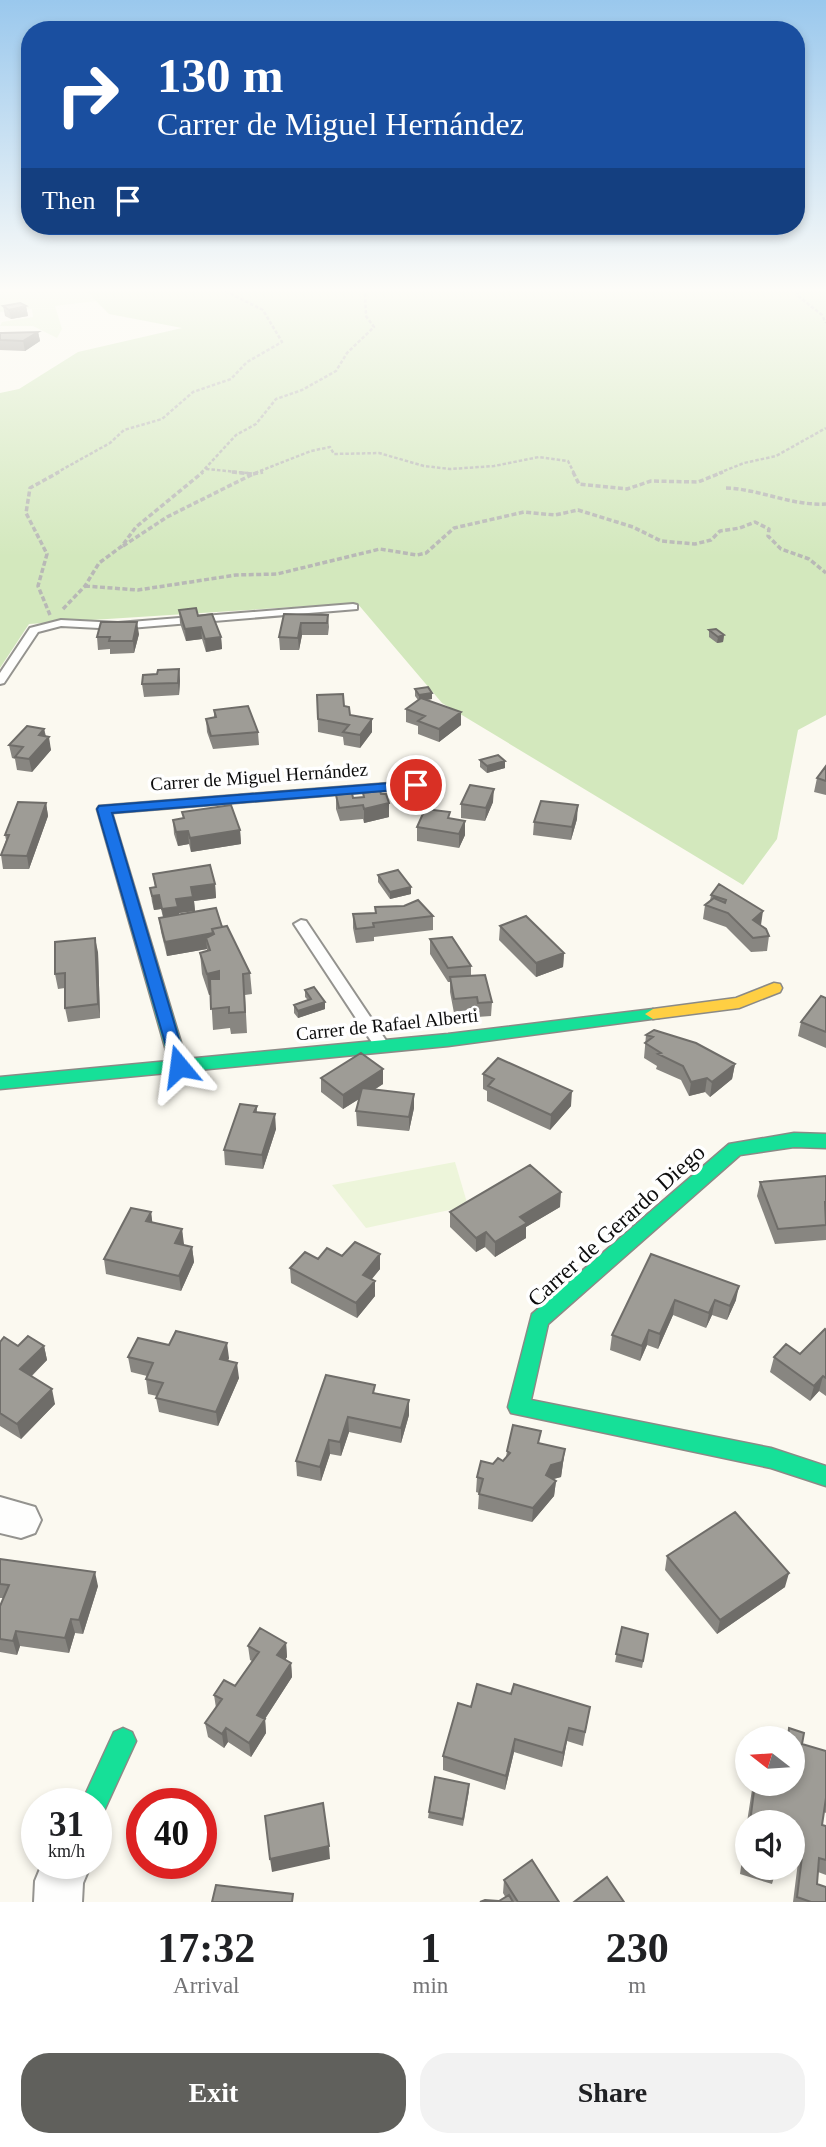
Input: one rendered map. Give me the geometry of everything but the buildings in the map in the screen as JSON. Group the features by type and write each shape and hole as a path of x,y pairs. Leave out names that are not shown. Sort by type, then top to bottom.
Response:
{"street":[{"name":"Carrer de Miguel Hernández","path":"179,1066 104,809 416,785"},
{"name":"Carrer de Rafael Alberti","path":"0,1083 382,1046 739,1003 774,988"},
{"name":"Carrer de Gerardo Diego","path":"826,1141 794,1140 735,1149 539,1320 519,1407 771,1458 826,1476"},
{"path":"101,1788 123,1741"},
{"path":"58,1902 60,1879"}],"lane":[{"path":"0,681 34,630 61,623 118,626 353,607"},
{"path":"301,925 382,1046"}],"path":[{"path":"229,380 193,392 162,419 124,430 110,443 30,488 26,513 47,554 38,586 51,617 67,606 85,586 99,563 122,546 167,517 253,474"},
{"path":"122,546 136,527 206,469 236,435 265,416 276,398 302,390 320,380"},
{"path":"206,469 253,474 272,471 300,456 330,447 334,454 372,452 403,458 426,467 498,466 553,456 568,461 579,484 627,489 651,481 698,482 744,463 776,456 826,428"},
{"path":"726,488 749,489 770,498 810,505 826,504"},
{"path":"85,586 138,590 236,575 277,575 380,549 417,555 426,553 454,528 484,519 524,512 555,515 578,510 633,527 661,541 695,544 711,540 717,531 727,528 740,529 755,522 769,529 768,536 776,547 798,558 807,558 826,573"}],"green space":[{"path":"34,380 826,380 826,715 798,730 777,839 743,885 442,703 357,603 29,624 0,668 0,393 19,389"},
{"path":"455,1162 468,1206 366,1228 332,1185"}],"traffic: fast":[{"path":"179,1066 104,809 416,785"},
{"path":"0,1083 448,1040 653,1014"},
{"path":"826,1141 794,1140 735,1149 539,1320 519,1407 771,1458 826,1476"},
{"path":"101,1788 123,1741"}],"traffic: slow":[{"path":"653,1014 739,1003 774,988"}],"route":[{"path":"179,1066 104,809 416,785"}]}
